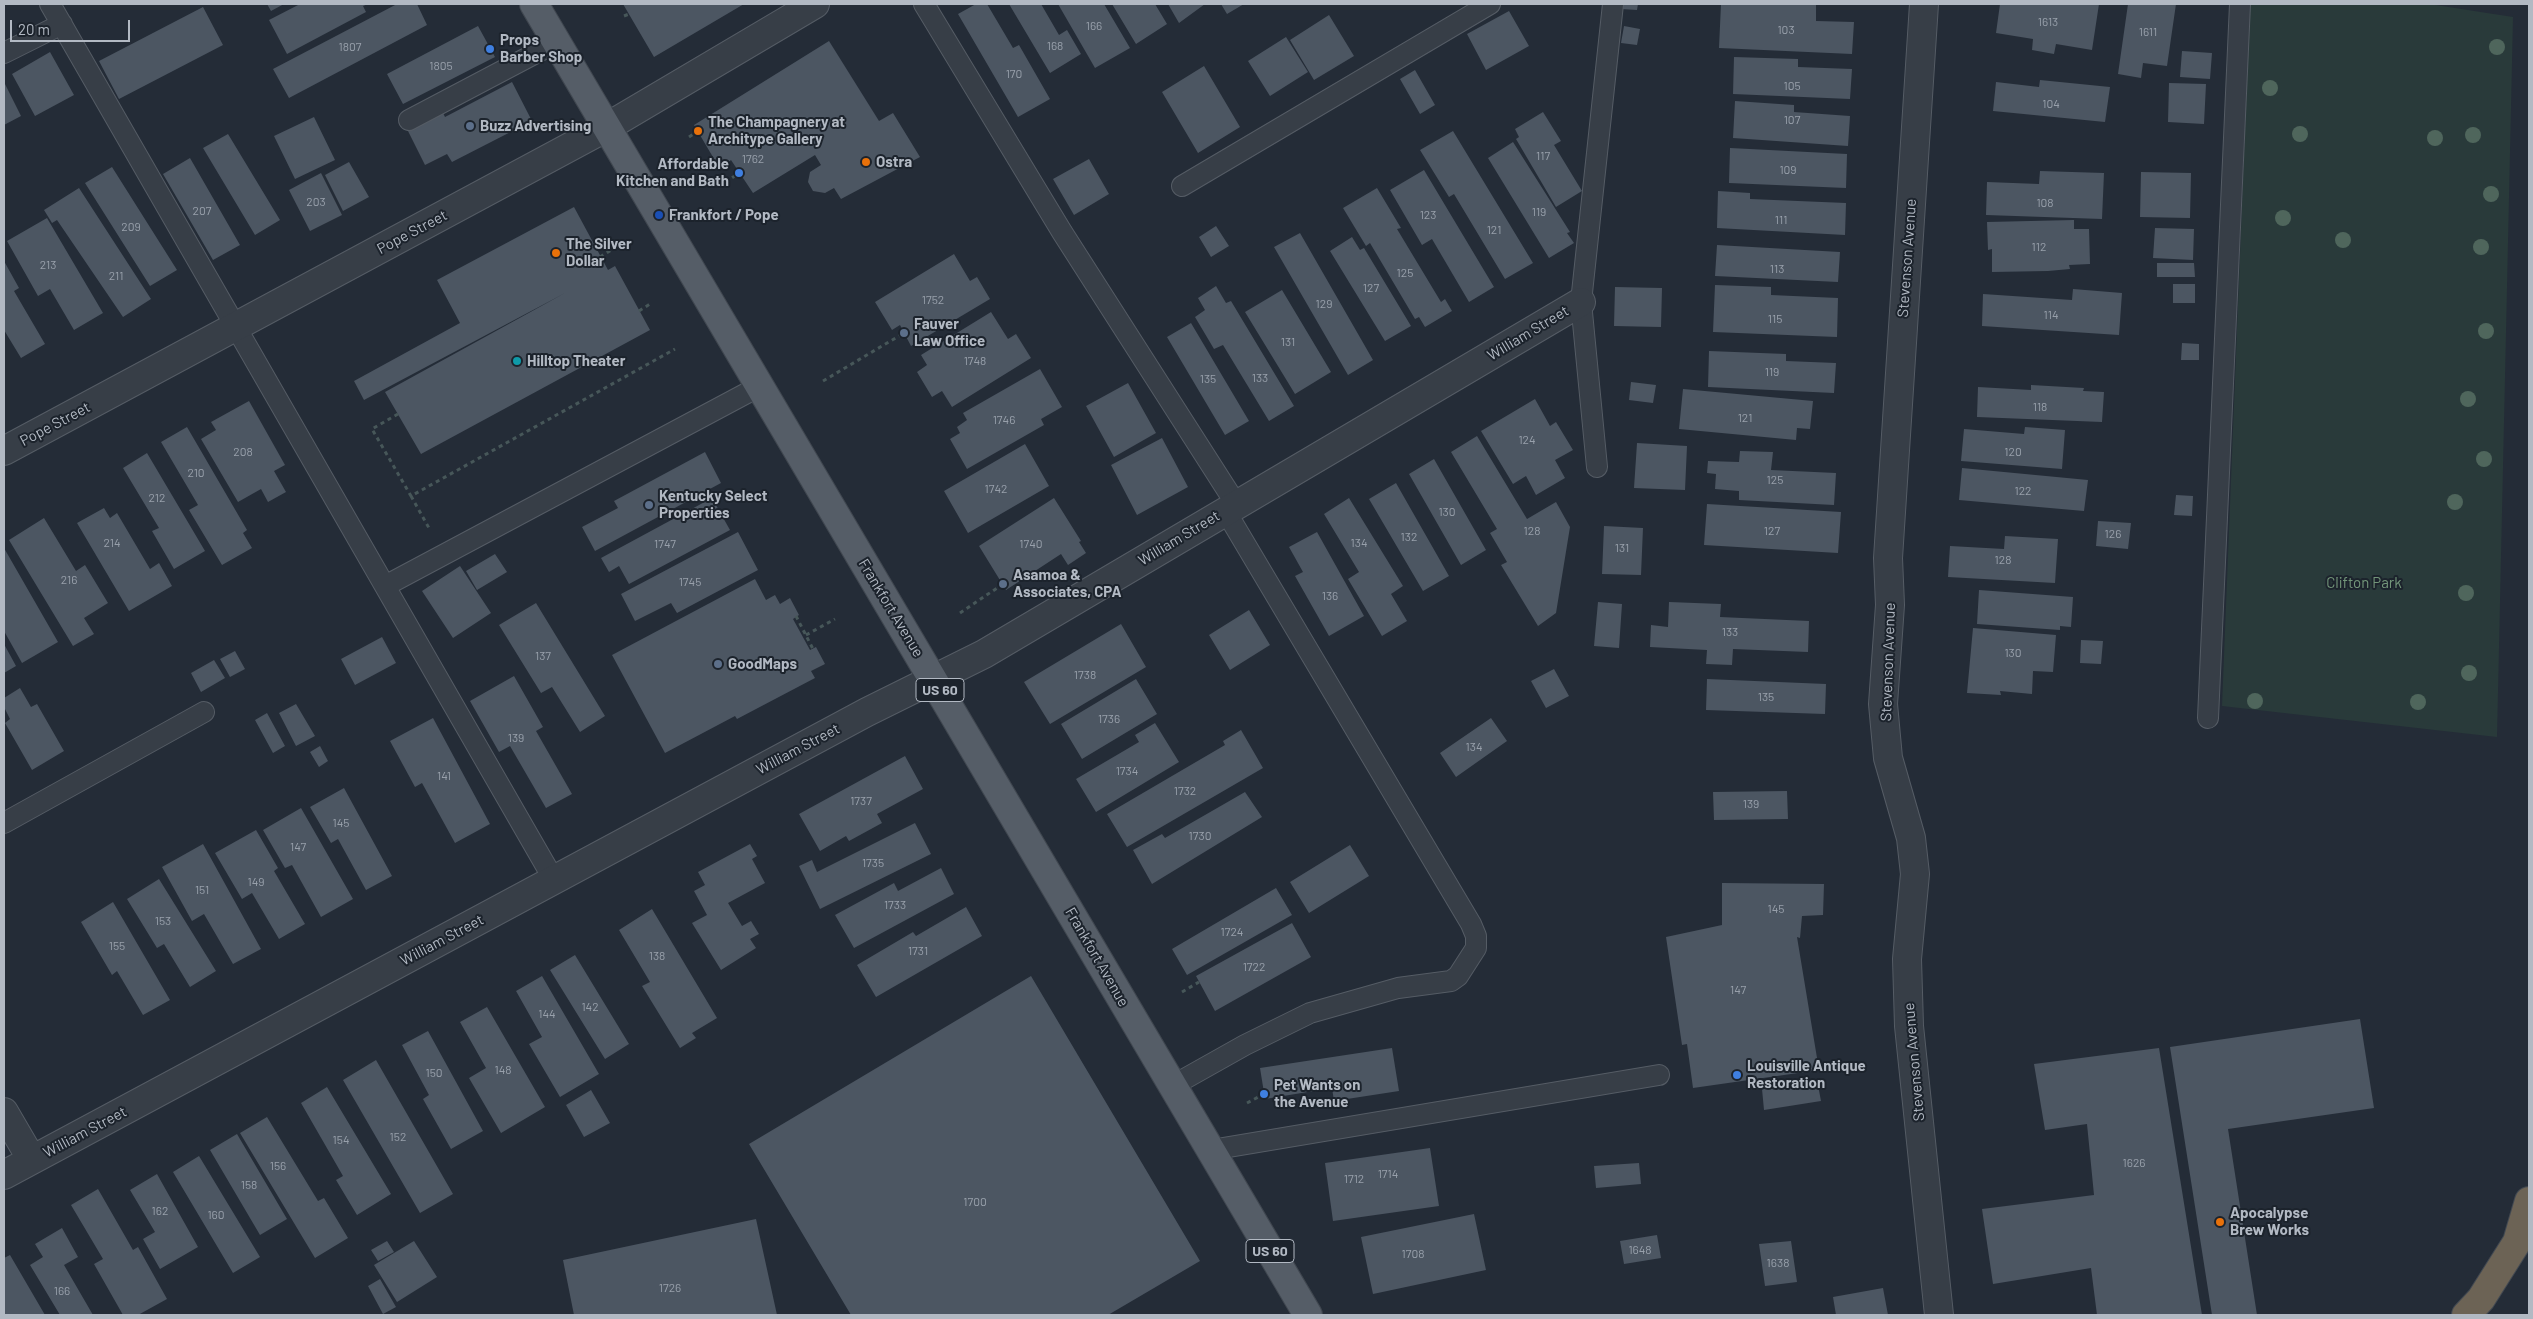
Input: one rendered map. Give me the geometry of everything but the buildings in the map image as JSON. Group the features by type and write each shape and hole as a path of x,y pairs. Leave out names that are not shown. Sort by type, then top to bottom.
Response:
{"highway":[{"path":"2466,1315 2481,1299 2517,1242 2529,1201"}],"main road":[{"name":"Frankfort Avenue","path":"534,4 1308,1315"}],"street":[{"name":"Pope Street","path":"4,451 607,127 815,4"},
{"name":"Stevenson Avenue","path":"1924,4 1888,558 1890,604 1884,704 1888,758 1911,838 1915,874 1907,959 1909,1026 1939,1315"},
{"name":"William Street","path":"4,1175 859,716 984,654 1230,507 1582,302"},
{"path":"4,1112 32,1160"}],"lane":[{"path":"50,4 237,326 554,880"},
{"path":"924,4 1230,507 1471,924 1476,936 1476,948 1458,976 1451,981 1398,988 1310,1013 1245,1045 1172,1086"},
{"path":"1182,186 1490,4"},
{"path":"1597,466 1582,302 1613,4"},
{"path":"2208,718 2240,4"},
{"path":"4,53 62,24"},
{"path":"409,120 557,42"},
{"path":"386,586 760,386"},
{"path":"4,823 204,712"},
{"path":"1211,1150 1659,1075"}],"path":[{"path":"624,16 629,14"},
{"path":"689,137 698,131"},
{"path":"719,187 739,173"},
{"path":"600,257 616,247"},
{"path":"639,311 650,304"},
{"path":"823,381 904,333"},
{"path":"411,496 675,349"},
{"path":"398,414 372,429 416,504"},
{"path":"960,613 1003,584"},
{"path":"796,616 813,649"},
{"path":"806,635 835,619"},
{"path":"1182,992 1199,982"},
{"path":"1247,1103 1264,1094"}],"green space":[{"name":"Clifton Park","path":"2250,4 2429,4 2513,17 2497,737 2222,706"}],"place":[{"name":"Props Barber Shop","path":"490,49"},
{"name":"Buzz Advertising","path":"470,126"},
{"name":"The Champagnery at Architype Gallery","path":"698,131"},
{"name":"Ostra","path":"866,162"},
{"name":"Affordable Kitchen and Bath","path":"739,173"},
{"name":"Frankfort / Pope","path":"659,215"},
{"name":"The Silver Dollar","path":"556,253"},
{"name":"Fauver Law Office","path":"904,333"},
{"name":"Hilltop Theater","path":"517,361"},
{"name":"Kentucky Select Properties","path":"649,505"},
{"name":"Asamoa & Associates, CPA","path":"1003,584"},
{"name":"GoodMaps","path":"718,664"},
{"name":"Louisville Antique Restoration","path":"1737,1075"},
{"name":"Pet Wants on the Avenue","path":"1264,1094"},
{"name":"Apocalypse Brew Works","path":"2220,1222"}]}
